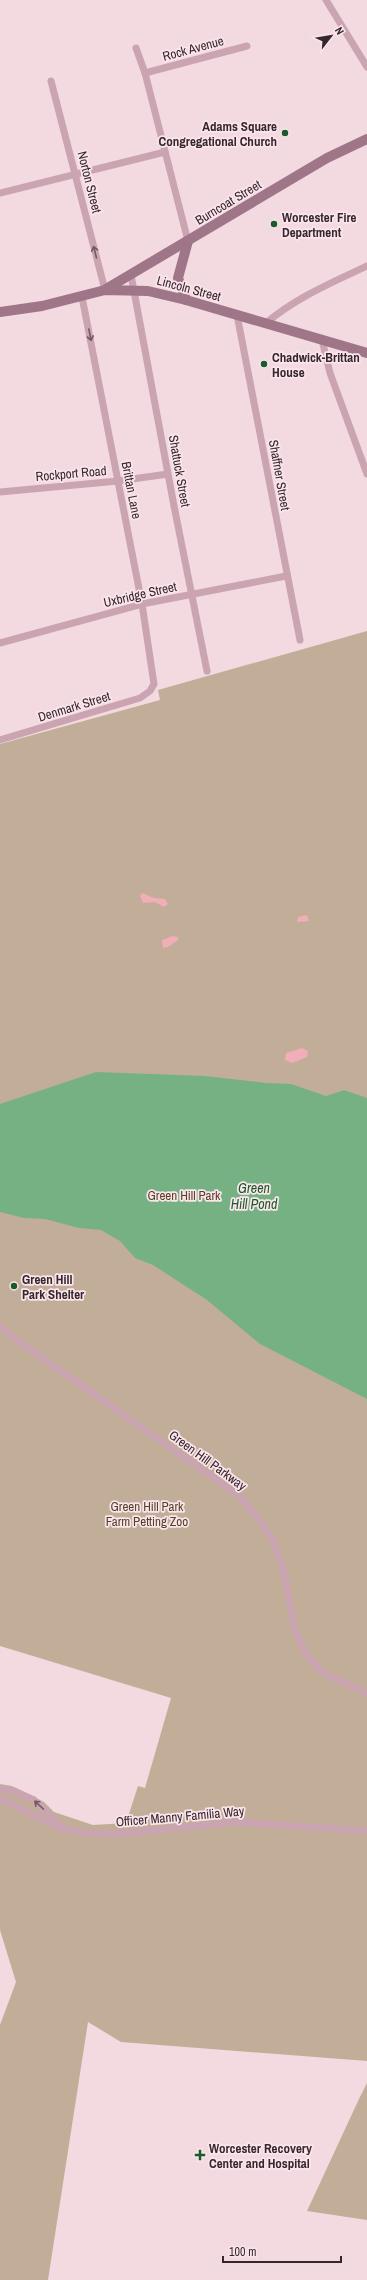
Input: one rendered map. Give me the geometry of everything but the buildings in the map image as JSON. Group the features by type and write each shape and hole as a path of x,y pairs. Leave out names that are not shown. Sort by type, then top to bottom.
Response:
{"main road":[{"name":"Burncoat Street","path":"105,290 131,276 327,158 367,138"},
{"path":"186,300 178,278 188,241"},
{"name":"Lincoln Street","path":"0,312 82,297 105,290 135,290 186,300 367,353"}],"street":[{"path":"326,0 367,67"},
{"name":"Rock Avenue","path":"145,73 247,46"},
{"path":"136,48 145,73 188,241"},
{"name":"Norton Street","path":"51,81 105,290"},
{"path":"0,193 165,152"},
{"path":"265,324 291,303 367,266"},
{"name":"Shattuck Street","path":"131,276 135,290 191,595 207,671"},
{"name":"Brittan Lane","path":"82,297 142,604 153,670 152,688"},
{"name":"Shaffner Street","path":"237,315 286,576 300,640"},
{"path":"322,340 330,373 367,474"},
{"name":"Rockport Road","path":"0,492 118,481 168,474"},
{"name":"Uxbridge Street","path":"0,643 142,604 286,576"},
{"name":"Denmark Street","path":"0,740 128,702 142,697 152,688"},
{"name":"Green Hill Parkway","path":"0,1326 16,1340 242,1498 273,1539 285,1576 295,1631 305,1652 321,1672 367,1693"},
{"path":"0,1789 14,1791 34,1800 51,1818 68,1830"},
{"name":"Officer Manny Familia Way","path":"0,1798 40,1820 68,1830 117,1834 236,1822 367,1831"}],"green space":[{"name":"Green Hill Park","path":"367,631 367,2061 121,2042 88,2022 48,2280 0,2280 0,2025 16,1982 0,1930 0,1784 12,1786 44,1802 54,1812 93,1825 126,1823 138,1786 145,1788 171,1698 0,1646 0,744 160,700 158,690"},
{"path":"367,2083 367,2220 307,2211 359,2099"}],"sand":[{"path":"142,893 154,898 165,899 168,904 164,907 155,902 143,903 140,896"},
{"path":"307,915 309,921 297,922 298,917"},
{"path":"173,936 178,937 178,940 168,947 163,948 162,940"},
{"path":"302,1048 308,1051 307,1057 292,1063 285,1060 286,1053"}],"water":[{"name":"Green Hill Pond","path":"96,1072 205,1076 266,1083 291,1084 326,1096 344,1090 367,1098 367,1399 260,1344 207,1300 153,1265 135,1258 120,1241 101,1230 79,1228 45,1219 24,1218 0,1212 0,1104"}],"place":[{"name":"Adams Square Congregational Church","path":"285,133"},
{"name":"Worcester Fire Department","path":"274,224"},
{"name":"Chadwick-Brittan House","path":"264,364"},
{"name":"Green Hill Park Shelter","path":"14,1286"},
{"name":"Worcester Recovery Center and Hospital","path":"200,2155"}],"park label":[{"name":"Green Hill Park Farm Petting Zoo","path":"147,1514"}]}
